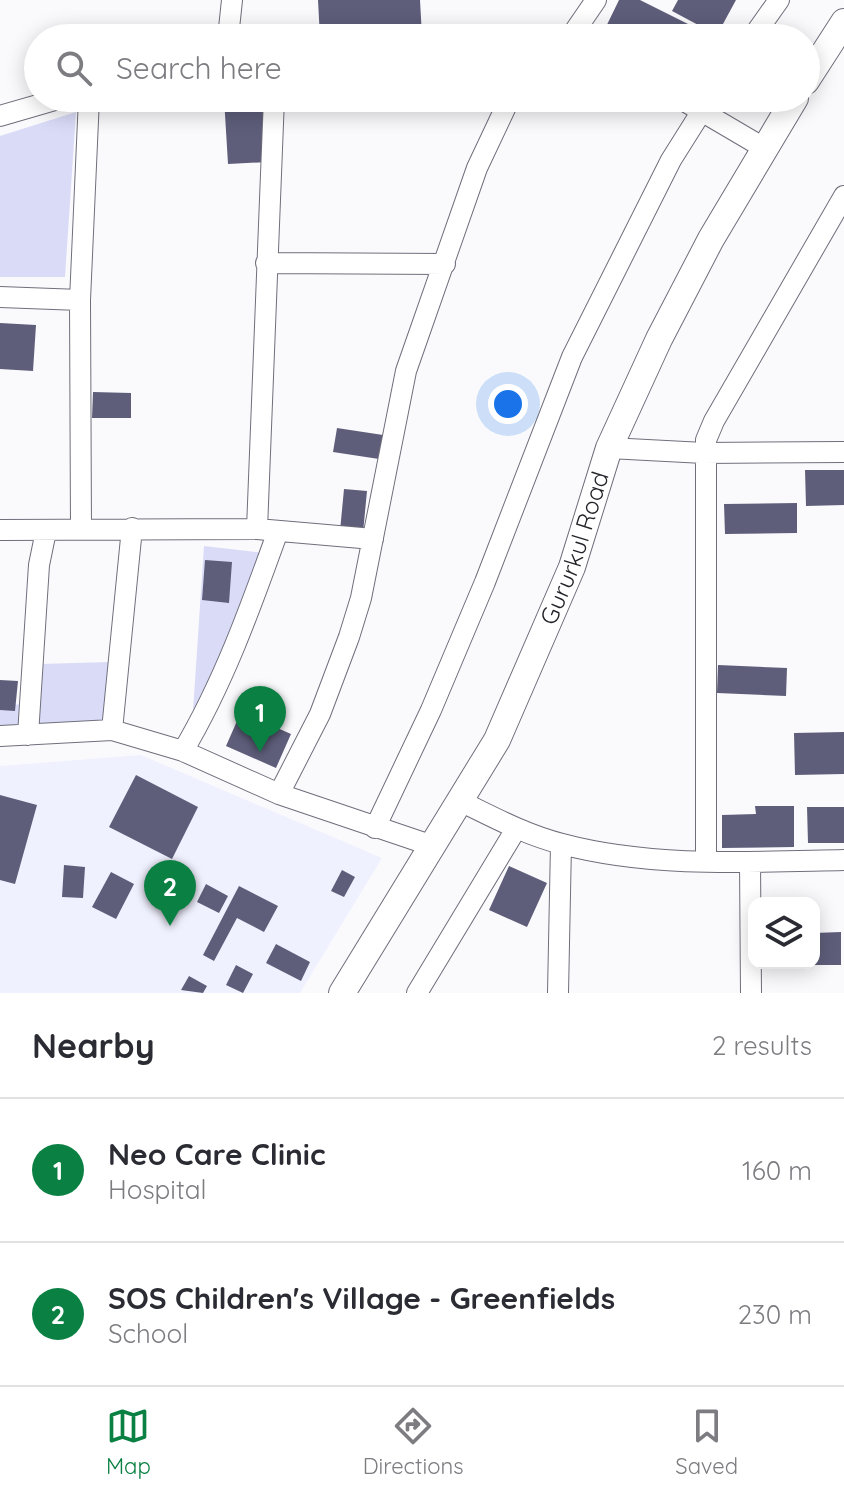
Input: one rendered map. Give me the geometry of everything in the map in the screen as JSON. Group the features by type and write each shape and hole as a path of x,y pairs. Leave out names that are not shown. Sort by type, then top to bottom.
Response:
{"street":[{"path":"229,24 232,0"},
{"path":"580,24 596,0"},
{"path":"762,24 779,0"},
{"path":"820,61 841,30"},
{"path":"0,116 24,109"},
{"path":"81,529 80,300 88,112"},
{"path":"257,529 273,112"},
{"path":"279,794 330,690 361,598 397,405 483,152 503,112"},
{"path":"375,828 431,710 485,582 572,357 671,160 701,112"},
{"path":"717,112 764,148"},
{"name":"Gururkul Road","path":"342,993 497,740 572,567 609,448 659,339 786,112"},
{"path":"706,861 704,453 714,421 844,196"},
{"path":"266,263 445,264"},
{"path":"0,297 80,300"},
{"path":"609,448 704,453 844,452"},
{"path":"112,730 132,528"},
{"path":"0,530 257,529 373,539"},
{"path":"28,735 39,565 46,531"},
{"path":"183,751 209,705 241,633 278,531"},
{"path":"0,736 112,730 183,751 279,794 430,845"},
{"path":"460,801 516,829 561,844 608,853 706,861 844,860"},
{"path":"417,993 516,829"},
{"path":"558,993 561,844"},
{"path":"750,862 751,993"}],"shaded area":[{"path":"76,112 65,277 0,277 0,136"},
{"path":"204,546 274,554 191,741"},
{"path":"110,662 106,722 0,728 0,704 37,705 39,664"},
{"path":"141,755 382,858 300,993 0,993 0,766"}],"building":[{"path":"318,0 420,0 421,24 319,24"},
{"path":"619,0 640,0 688,24 607,24"},
{"path":"678,0 736,0 723,24 696,24 672,11"},
{"path":"225,112 265,112 268,162 228,164"},
{"path":"0,323 36,325 33,371 0,369"},
{"path":"93,392 131,393 131,418 92,418"},
{"path":"337,428 383,435 379,459 333,452"},
{"path":"805,470 844,470 844,505 806,506"},
{"path":"344,489 367,491 363,533 340,531"},
{"path":"797,503 797,533 725,534 724,504"},
{"path":"205,560 232,562 229,603 202,600"},
{"path":"718,665 787,668 786,696 717,693"},
{"path":"0,680 18,681 15,711 0,710"},
{"path":"241,712 291,734 276,768 226,746"},
{"path":"844,732 844,774 795,775 794,733"},
{"path":"136,775 198,807 172,859 109,827"},
{"path":"0,795 37,805 15,884 0,880"},
{"path":"755,806 794,806 794,847 722,848 722,815 756,814"},
{"path":"807,807 844,807 844,843 808,843"},
{"path":"64,865 85,867 83,898 62,897"},
{"path":"509,866 547,883 527,927 489,910"},
{"path":"342,870 355,877 344,897 331,891"},
{"path":"111,872 134,884 116,919 92,907"},
{"path":"206,884 228,896 219,913 197,902"},
{"path":"239,886 278,906 264,932 237,918 214,961 203,955"},
{"path":"841,932 841,965 820,965 820,933"},
{"path":"276,944 310,962 301,981 266,963"},
{"path":"236,965 253,974 243,993 226,985"},
{"path":"189,976 207,986 203,993 181,990"}],"place":[{"name":"Neo Care Clinic","path":"260,752"},
{"name":"SOS Children's Village - Greenfields","path":"170,926"}]}
